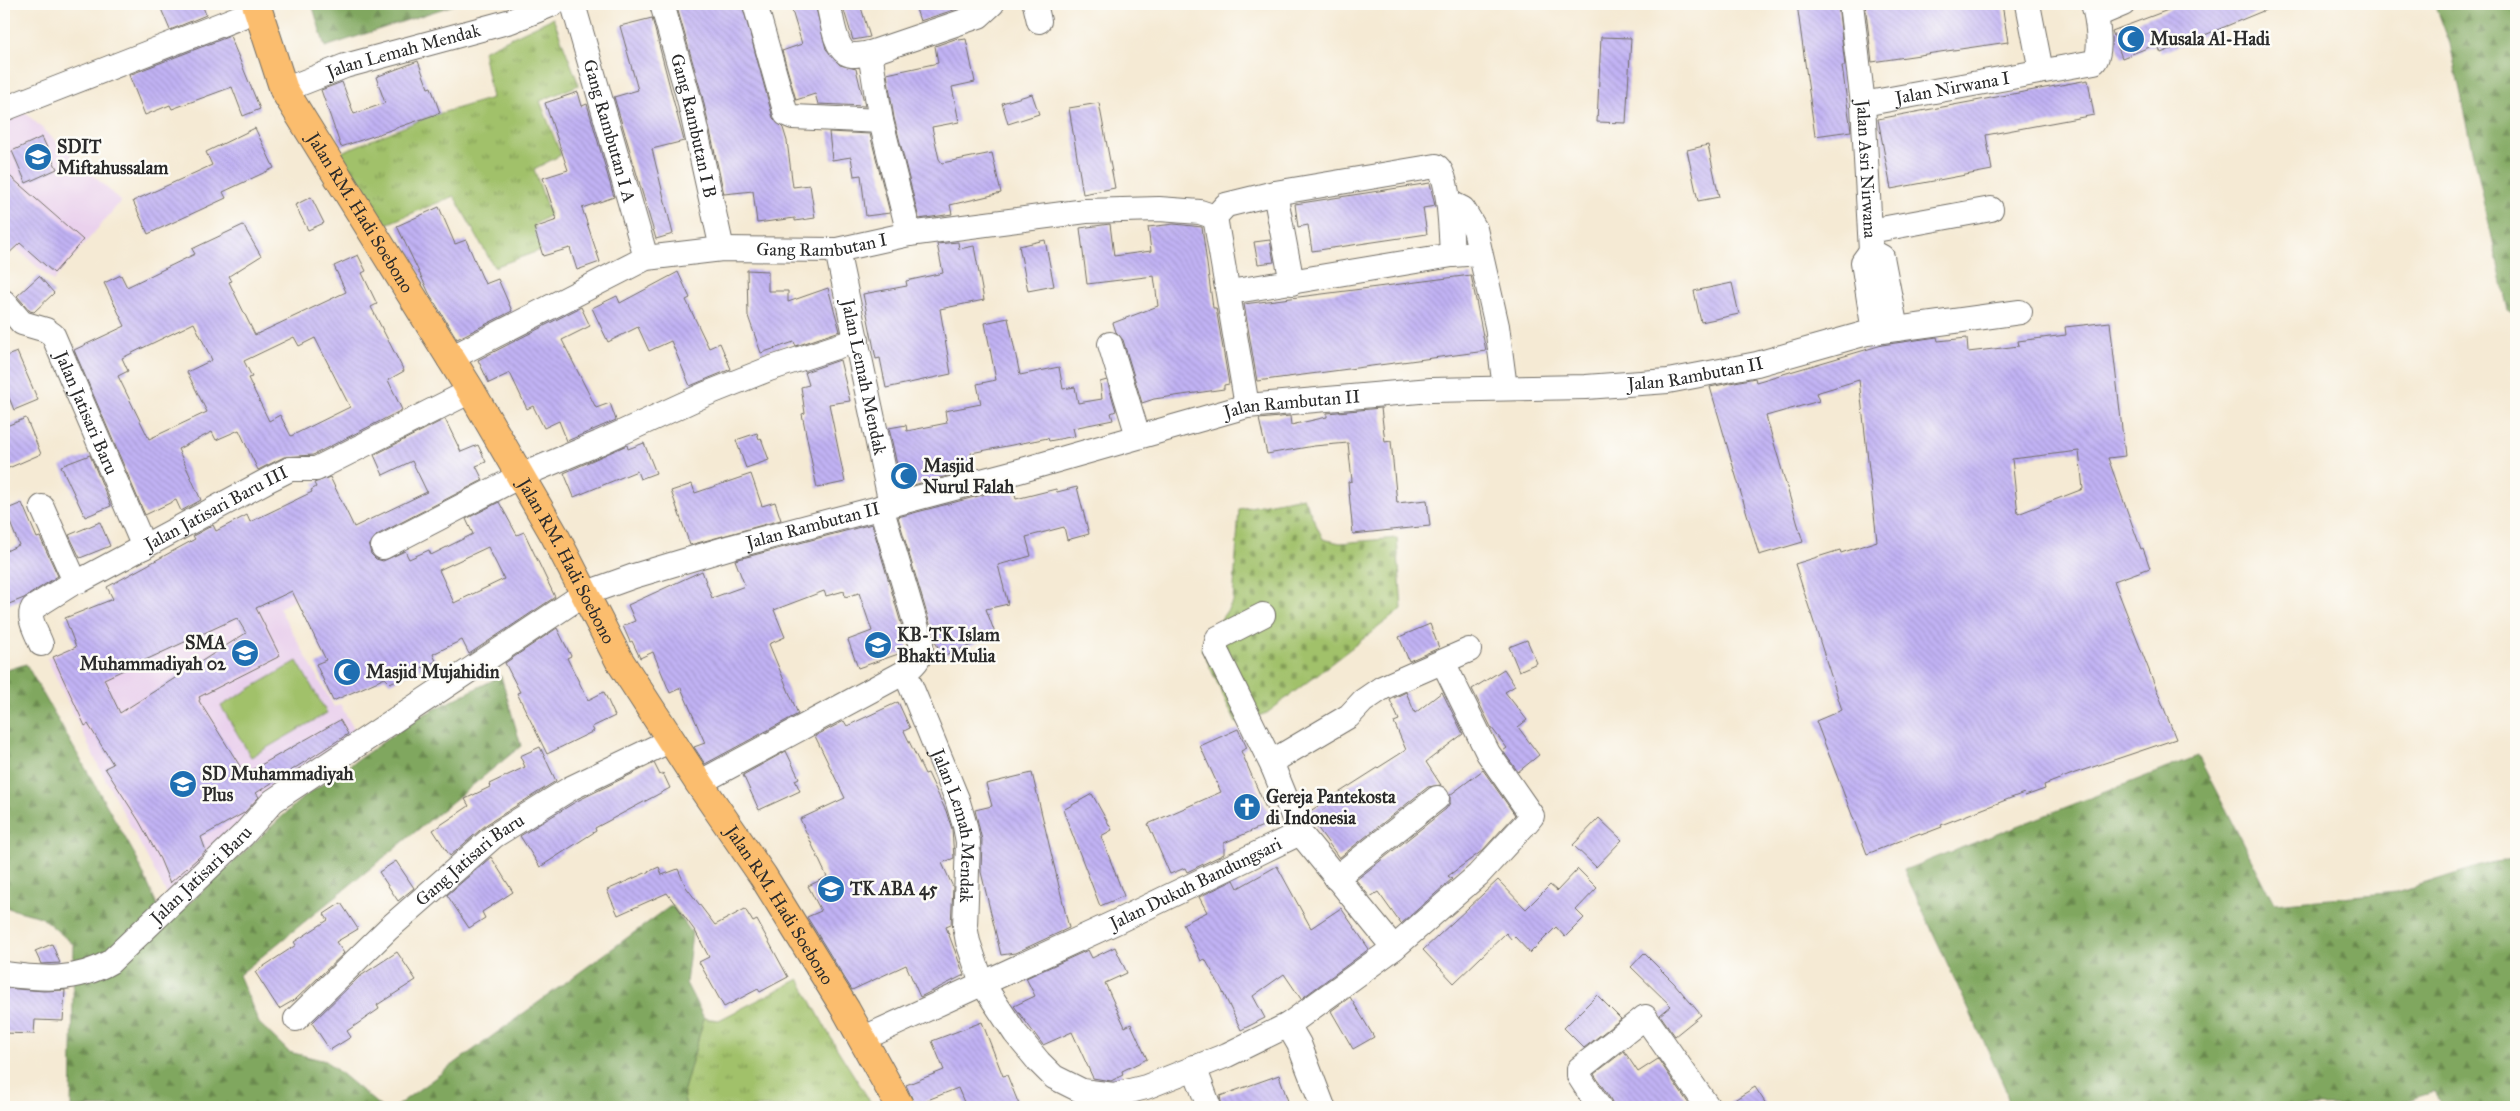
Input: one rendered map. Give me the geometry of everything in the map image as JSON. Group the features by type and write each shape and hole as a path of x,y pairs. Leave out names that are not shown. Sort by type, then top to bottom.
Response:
{"main road":[{"name":"Jalan RM. Hadi Soebono","path":"257,7 284,90 471,391 520,476 619,660 699,783 763,876 862,1039 900,1107"}],"street":[{"name":"Jalan Lemah Mendak","path":"284,90 344,66 511,21 553,4"},
{"name":"Gang Rambutan I A","path":"573,4 646,258"},
{"name":"Gang Rambutan I B","path":"662,4 689,99 722,249"},
{"path":"755,4 786,114 793,117 881,121"},
{"path":"828,4 841,48 848,54 870,53 979,16 992,4"},
{"name":"Jalan Asri Nirwana","path":"1851,4 1863,104 1871,241 1882,256 1885,331"},
{"path":"2028,4 2041,71"},
{"name":"Jalan Nirwana I","path":"1863,104 2094,62 2098,56 2095,9 2123,4"},
{"path":"4,108 257,7"},
{"path":"870,53 881,121 909,234"},
{"path":"1247,406 1230,292 1215,217 1226,205 1275,193 1436,166 1441,171 1449,202 1452,256"},
{"path":"1275,193 1292,283"},
{"path":"1449,202 1463,209 1469,216 1475,229 1497,326 1505,388"},
{"name":"Gang Rambutan I","path":"450,359 646,258 722,249 837,250 909,234 1086,211 1159,209 1200,212 1215,217"},
{"path":"1871,241 1991,209"},
{"name":"Jalan Lemah Mendak","path":"699,783 905,672 916,664 922,654 921,642 886,505 857,340 837,250"},
{"path":"1230,292 1479,253"},
{"name":"Jalan Jatisari Baru","path":"4,302 22,323 46,330 52,335 144,547"},
{"name":"Jalan Rambutan II","path":"584,594 722,550 1019,471 1247,406 1431,390 1586,386 1705,376 1885,331 2020,312"},
{"path":"383,548 520,476 769,369 857,340"},
{"path":"1110,344 1138,436"},
{"name":"Jalan Jatisari Baru III","path":"41,644 32,620 31,611 74,579 144,547 278,475 295,468 316,470 471,391"},
{"path":"42,507 74,579"},
{"name":"Jalan Jatisari Baru","path":"4,974 61,979 93,970 110,962 243,835 273,801 584,594"},
{"path":"1263,615 1218,638 1215,649 1273,767 1300,833"},
{"path":"1273,767 1286,751 1348,716 1363,701 1382,688 1469,650"},
{"path":"982,983 1015,1033 1054,1077 1082,1091 1104,1095 1123,1094 1227,1055 1288,1025 1394,948 1478,875 1532,816 1488,753 1443,662"},
{"name":"Jalan Lemah Mendak","path":"905,672 957,799 968,842 966,926 968,942 982,983"},
{"name":"Gang Jatisari Baru","path":"296,1019 388,929 494,836 571,788 671,740"},
{"path":"1336,878 1437,798"},
{"name":"Jalan Dukuh Bandungsari","path":"862,1039 1300,833 1394,948"},
{"path":"1599,1107 1579,1076 1579,1069 1645,1017 1708,1107"},
{"path":"1288,1025 1298,1044 1323,1107"},
{"path":"1194,1067 1209,1107"}],"shaded area":[{"name":"SDIT Miftahussalam","path":"18,106 121,201 53,281 4,237 4,112"},
{"path":"281,542 309,592 279,608 334,707 340,704 364,747 268,800 170,900 99,767 47,658 161,608"}],"green space":[{"path":"312,4 457,4 325,47"},
{"path":"2435,4 2516,4 2516,315 2508,311 2450,44"},
{"path":"553,18 579,85 540,101 561,155 534,169 550,215 534,225 544,249 494,267 454,196 379,227 334,155 431,116 492,98 483,51"},
{"path":"1303,497 1323,539 1340,543 1397,538 1402,609 1267,713 1236,723 1201,648 1233,602 1239,509"},
{"path":"297,661 327,713 251,757 221,706"},
{"path":"26,664 135,855 166,925 301,799 419,717 501,676 521,746 239,975 259,1023 289,1052 326,1061 381,1107 71,1107 74,945 41,917 4,907 4,671"},
{"path":"2198,756 2274,903 2397,892 2490,863 2516,858 2516,1107 2442,1107 2434,1092 2383,1107 2010,1107 2005,1088 1904,870"},
{"path":"672,905 692,933 686,983 704,1018 683,1093 686,1107 395,1107"},
{"path":"799,979 836,1047 870,1101 871,1107 686,1107 683,1093 704,1018 719,1020"}],"building":[{"path":"159,4 186,4 189,9 202,4 206,15 170,30"},
{"path":"676,4 742,4 773,118 783,128 787,141 793,187 810,185 815,218 795,221 795,218 757,223 753,191 724,194 702,95"},
{"path":"790,4 815,4 826,49 840,65 856,69 865,106 818,104 815,94 796,100 782,51 802,44"},
{"path":"842,4 860,4 870,37 853,40"},
{"path":"926,4 972,4 920,21 916,9"},
{"path":"1797,4 1838,4 1845,66 1842,66 1851,131 1815,136"},
{"path":"1865,4 2002,4 2008,42 1872,62"},
{"path":"2184,4 2280,4 2161,53 2157,44 2122,58 2112,31"},
{"path":"652,18 684,141 652,149 673,234 656,239 614,97 638,90 620,26"},
{"path":"230,36 260,109 243,116 232,87 172,109 170,105 145,115 129,75"},
{"path":"1601,37 1631,38 1626,123 1597,122"},
{"path":"958,38 959,40 966,39 975,82 952,87 959,122 932,127 939,159 942,163 992,153 1001,193 950,205 952,214 919,219 894,118 887,74 938,63 935,46"},
{"path":"418,61 428,88 431,87 440,113 341,147 321,90 342,82 354,114 385,103 376,77"},
{"path":"2088,80 2094,115 1986,135 1992,170 1891,189 1878,119"},
{"path":"578,92 582,106 587,104 614,197 582,208 600,262 577,270 570,248 543,256 534,228 557,220 543,178 568,170 545,103"},
{"path":"1032,94 1039,114 1008,124 1002,103"},
{"path":"1099,103 1115,188 1083,194 1069,108"},
{"path":"255,128 274,168 223,192 226,198 148,234 133,201 212,165 206,152"},
{"path":"829,132 870,134 890,213 866,216 861,175 854,176 851,157 832,160"},
{"path":"42,137 57,169 26,183 12,151"},
{"path":"1708,145 1719,197 1698,201 1687,150"},
{"path":"4,171 83,240 54,273 20,243 4,258"},
{"path":"1430,183 1435,206 1423,208 1427,234 1312,251 1308,225 1298,227 1295,204"},
{"path":"311,197 324,223 308,230 295,205"},
{"path":"439,207 455,244 466,240 485,284 498,279 512,311 457,339 429,293 397,226"},
{"path":"1110,224 1114,256 1151,251 1148,227 1174,224 1202,227 1213,308 1216,308 1229,384 1224,385 1224,389 1154,399 1142,403 1123,340 1116,332 1113,323 1158,306 1154,276 1087,284 1080,228"},
{"path":"243,225 261,256 229,276 232,281 229,282 255,335 346,292 334,266 358,255 366,271 362,273 377,304 371,307 404,371 388,380 402,410 313,455 284,457 258,470 239,430 216,440 212,432 178,449 201,500 181,511 176,500 145,515 74,350 125,326 104,283 121,275 127,287 195,254 192,249","holes":["194,323 212,360 187,372 207,412 149,439 118,376 128,371 122,358","294,337 299,346 315,338 350,407 291,436 280,415 269,421 248,378 252,377 244,361"]},
{"path":"1045,240 1054,286 1028,291 1019,246"},
{"path":"1270,240 1274,262 1258,264 1254,242"},
{"path":"958,242 959,249 974,246 984,300 940,309 951,374 886,388 880,358 876,359 863,294 907,286 906,281 943,273 937,244"},
{"path":"747,270 768,271 768,291 788,291 788,302 828,288 840,331 796,346 794,342 761,353 748,316"},
{"path":"678,272 690,298 686,300 709,348 720,343 731,369 690,386 671,341 649,351 638,327 608,342 592,308 617,296 620,303"},
{"path":"1471,275 1486,351 1257,381 1244,304"},
{"path":"39,276 54,293 34,312 30,311 17,296"},
{"path":"1732,283 1739,314 1701,322 1694,291"},
{"path":"581,307 590,326 562,340 596,408 610,403 616,420 567,441 559,421 544,428 533,406 527,409 510,373 489,383 478,360"},
{"path":"1008,318 1020,375 1059,367 1063,389 1075,387 1078,403 1102,399 1100,382 1107,380 1116,411 1111,413 1113,420 1073,428 1075,436 1049,441 1048,438 971,453 974,469 902,488 889,428 906,425 907,431 947,423 945,411 981,404 977,384 996,380 985,323"},
{"path":"2110,322 2125,456 2108,458 2141,549 2143,548 2150,568 2114,581 2176,739 2075,773 2044,785 2045,789 2025,796 2024,793 1941,825 1942,827 1921,835 1920,833 1867,854 1816,721 1842,710 1795,564 1840,550 1841,553 1877,541 1859,380 1816,393 1819,401 1766,416 1803,542 1759,555 1710,387 1755,378 1756,382 1882,345 1937,337 1938,341 1967,338 1968,352 2019,346 2018,341 2066,335 2065,327","holes":["2079,451 2083,489 2018,514 2012,459"]},
{"path":"17,352 38,400 14,410 4,385 4,357"},
{"path":"840,360 850,401 829,404 845,482 817,488 802,414 805,413 801,387 809,385 805,372"},
{"path":"1381,408 1385,442 1391,441 1397,503 1427,500 1430,526 1353,534 1348,482 1352,481 1348,443 1314,446 1267,454 1259,419 1290,416 1291,425 1327,417 1327,413"},
{"path":"26,418 41,454 4,470 4,427"},
{"path":"445,419 461,452 478,445 486,462 476,466 483,480 377,535 369,546 371,554 376,559 383,561 405,551 409,559 429,550 431,555 473,534 466,519 499,502 517,535 524,532 555,597 469,654 462,640 433,654 436,661 390,683 385,678 333,701 316,664 326,660 292,591 256,608 280,656 199,697 199,701 245,774 340,720 348,734 256,793 259,797 244,813 201,837 206,851 170,883 160,859 139,821 105,768 113,764 88,724 85,726 53,657 76,647 65,618 113,599 107,587 195,539 193,536 213,525 216,531 247,515 250,522 312,492 311,490 316,487 314,483 330,477 354,527 427,492 412,461 383,475 374,455","holes":["488,547 504,579 454,603 439,570","237,618 246,633 120,713 104,679"]},
{"path":"757,433 759,439 761,438 769,460 746,468 736,440"},
{"path":"644,443 656,473 640,479 637,471 574,497 564,473 627,445 628,449"},
{"path":"90,455 111,506 85,517 61,466"},
{"path":"751,474 762,506 775,502 781,520 690,545 671,491 692,484 695,493"},
{"path":"1013,487 1016,499 1056,489 1057,492 1077,487 1089,534 1067,540 1064,527 1026,537 1031,556 998,565 1008,604 986,609 996,636 942,656 935,641 898,517"},
{"path":"22,503 37,538 40,537 58,576 24,598 4,606 4,552 19,545 5,510"},
{"path":"100,522 110,546 80,558 69,535"},
{"path":"872,524 907,644 907,651 858,668 848,640 872,631 859,593 845,597 844,591 826,596 824,591 774,610 785,637 769,644 798,714 705,764 694,747 705,743 681,688 670,693 653,652 640,658 632,641 630,642 623,626 635,621 628,605 702,571 712,598 745,586 735,560"},
{"path":"1430,624 1439,648 1409,661 1399,637"},
{"path":"557,628 571,656 567,658 588,700 604,692 615,716 592,727 594,731 547,754 517,693 520,692 505,663"},
{"path":"1527,640 1537,663 1519,671 1509,647"},
{"path":"1504,669 1515,686 1505,692 1527,720 1518,727 1539,755 1518,772 1503,751 1507,748 1491,727 1472,689"},
{"path":"1406,692 1415,713 1442,692 1463,734 1426,762 1441,785 1428,787 1339,858 1307,813 1406,750 1394,722 1399,720 1390,700"},
{"path":"898,702 910,728 904,731 925,774 928,773 946,811 952,829 954,858 942,863 953,887 951,925 946,927 964,975 920,997 906,965 852,990 807,917 821,911 808,886 827,877 800,819 845,798 815,736 844,721 847,726"},
{"path":"1238,729 1247,748 1241,751 1272,822 1224,843 1224,854 1187,872 1185,868 1170,874 1148,824 1221,792 1200,746"},
{"path":"540,747 556,781 487,824 450,856 433,830 469,806 465,799 490,787 489,784 525,767 520,756"},
{"path":"786,751 799,778 795,780 800,791 759,810 743,775"},
{"path":"654,763 660,775 663,773 670,788 595,828 596,831 540,867 520,836 577,801"},
{"path":"1483,770 1515,815 1482,851 1448,876 1452,879 1401,924 1378,892 1370,897 1356,880 1446,809 1450,803 1450,795"},
{"path":"1032,773 1069,928 1015,953 1001,955 981,872 982,840 975,810 992,806 986,784"},
{"path":"1092,794 1112,830 1101,836 1124,896 1100,906 1063,810"},
{"path":"1599,818 1622,840 1596,867 1573,845"},
{"path":"491,857 513,892 482,912 485,918 469,928 447,895"},
{"path":"396,861 414,888 398,901 379,872"},
{"path":"1277,866 1311,928 1341,908 1369,949 1301,999 1284,974 1253,996 1265,1018 1241,1030 1219,984 1205,959 1201,961 1183,924 1207,912 1199,897 1234,880 1238,888"},
{"path":"659,867 662,875 678,869 686,887 715,925 745,909 753,922 757,920 788,977 760,992 758,989 724,1007 699,962 709,957 695,931 667,893 618,915 607,890"},
{"path":"1578,869 1597,888 1576,910 1584,918 1565,937 1556,927 1530,953 1515,937 1512,940 1506,933 1454,983 1423,950 1498,880 1526,909 1550,885 1557,891"},
{"path":"341,903 358,929 336,942 344,953 296,999 279,1009 255,972 296,945 294,942 328,920 324,914"},
{"path":"52,944 60,963 41,964 35,951"},
{"path":"1115,947 1127,973 1105,983 1125,1027 1131,1024 1147,1059 1122,1071 1123,1075 1111,1081 1093,1078 1072,1032 1043,1045 1014,1006 1035,996 1026,978 1088,950 1092,958"},
{"path":"397,952 416,980 377,1005 379,1009 347,1031 351,1037 330,1050 312,1023 359,977"},
{"path":"1644,953 1674,983 1701,1015 1675,1036 1660,1015 1671,1006 1631,967"},
{"path":"4,988 44,991 65,990 63,1021 35,1020 34,1034 4,1033"},
{"path":"1597,995 1621,1019 1584,1048 1564,1028"},
{"path":"1350,997 1374,1037 1353,1049 1331,1011"},
{"path":"982,1022 1003,1076 1007,1075 1020,1107 966,1107 958,1088 915,1105 906,1085 944,1070 932,1041"},
{"path":"1624,1051 1638,1072 1658,1059 1691,1107 1613,1107 1611,1100 1594,1074"},
{"path":"1279,1075 1290,1107 1222,1107 1220,1096"},
{"path":"1755,1087 1768,1107 1723,1107"}],"place":[{"name":"Musala Al-Hadi","path":"2131,39"},
{"name":"SDIT Miftahussalam","path":"38,157"},
{"name":"Masjid Nurul Falah","path":"904,476"},
{"name":"KB-TK Islam Bhakti Mulia","path":"878,645"},
{"name":"SMA Muhammadiyah 02","path":"245,653"},
{"name":"Masjid Mujahidin","path":"347,672"},
{"name":"SD Muhammadiyah Plus","path":"183,784"},
{"name":"Gereja Pantekosta di Indonesia","path":"1247,807"},
{"name":"TK ABA 45","path":"831,889"}]}
